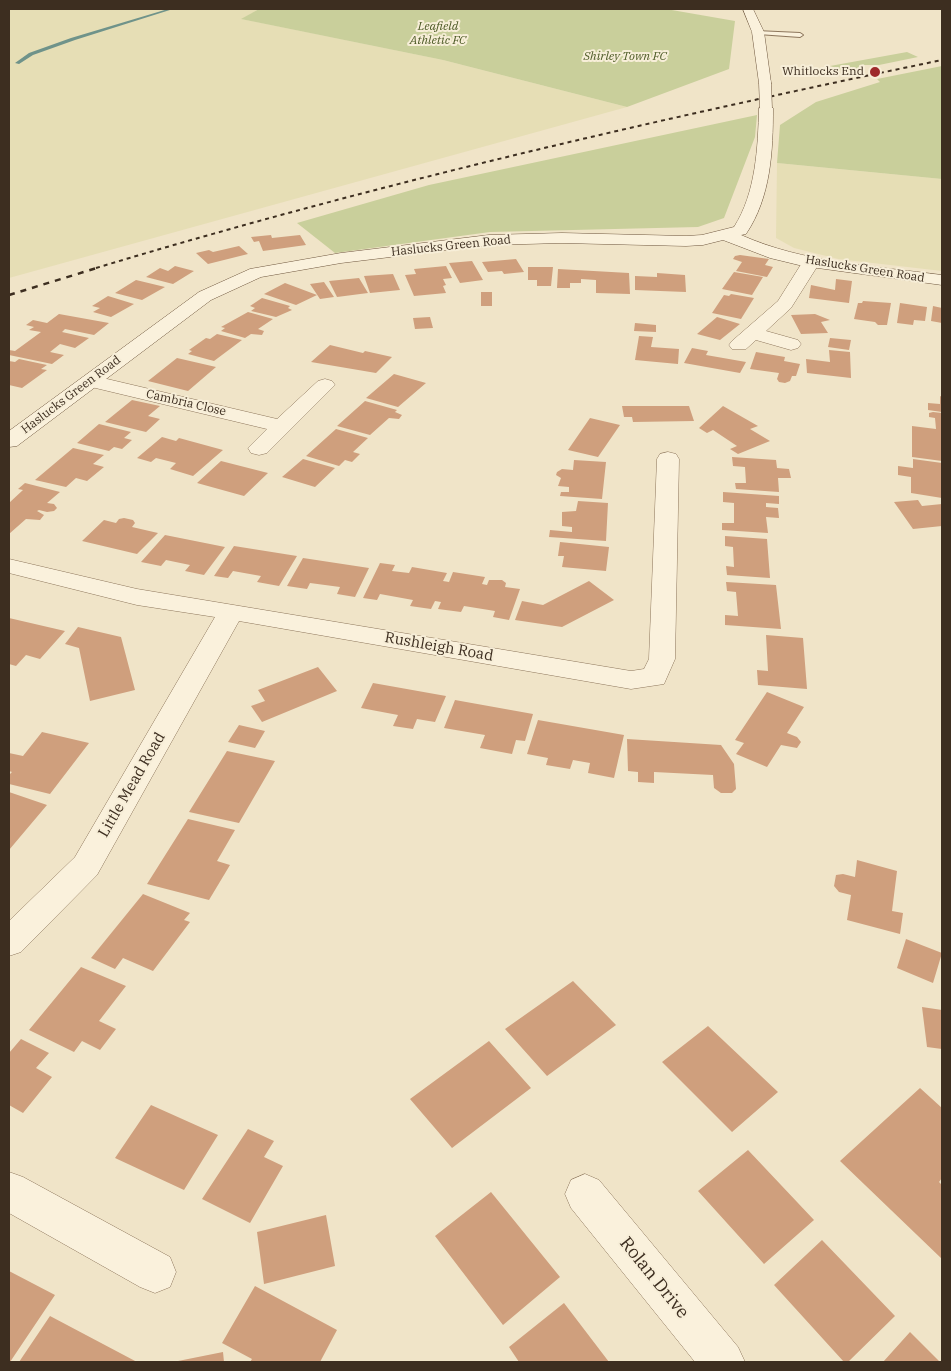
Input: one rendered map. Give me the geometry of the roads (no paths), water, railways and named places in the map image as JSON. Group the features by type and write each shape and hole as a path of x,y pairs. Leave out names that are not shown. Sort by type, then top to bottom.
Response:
{"street":[{"path":"727,235 740,230 751,212 766,145 765,83 758,32 748,9"},
{"name":"Haslucks Green Road","path":"9,441 205,296 256,273 341,258 489,240 562,238 686,241 727,235 744,244 811,262 942,280"},
{"path":"792,344 746,339 785,304 811,262"},
{"name":"Cambria Close","path":"90,380 281,426"},
{"path":"259,448 325,385"},
{"name":"Rushleigh Road","path":"9,566 138,597 231,611 631,680 654,676 662,659 668,459"},
{"name":"Little Mead Road","path":"9,942 86,866 231,611"},
{"path":"9,1191 155,1272"},
{"name":"Rolan Drive","path":"586,1194 724,1362"}],"lane":[{"path":"758,32 800,35"}],"waterway":[{"path":"17,63 31,54 73,39 171,9"}],"railway":[{"path":"96,268 201,237 411,181 623,130 942,60"},
{"path":"9,295 100,267"}],"place":[{"name":"Whitlocks End","path":"875,72"}],"park label":[{"name":"Leafield Athletic FC","path":"438,34"},
{"name":"Shirley Town FC","path":"625,57"}]}
